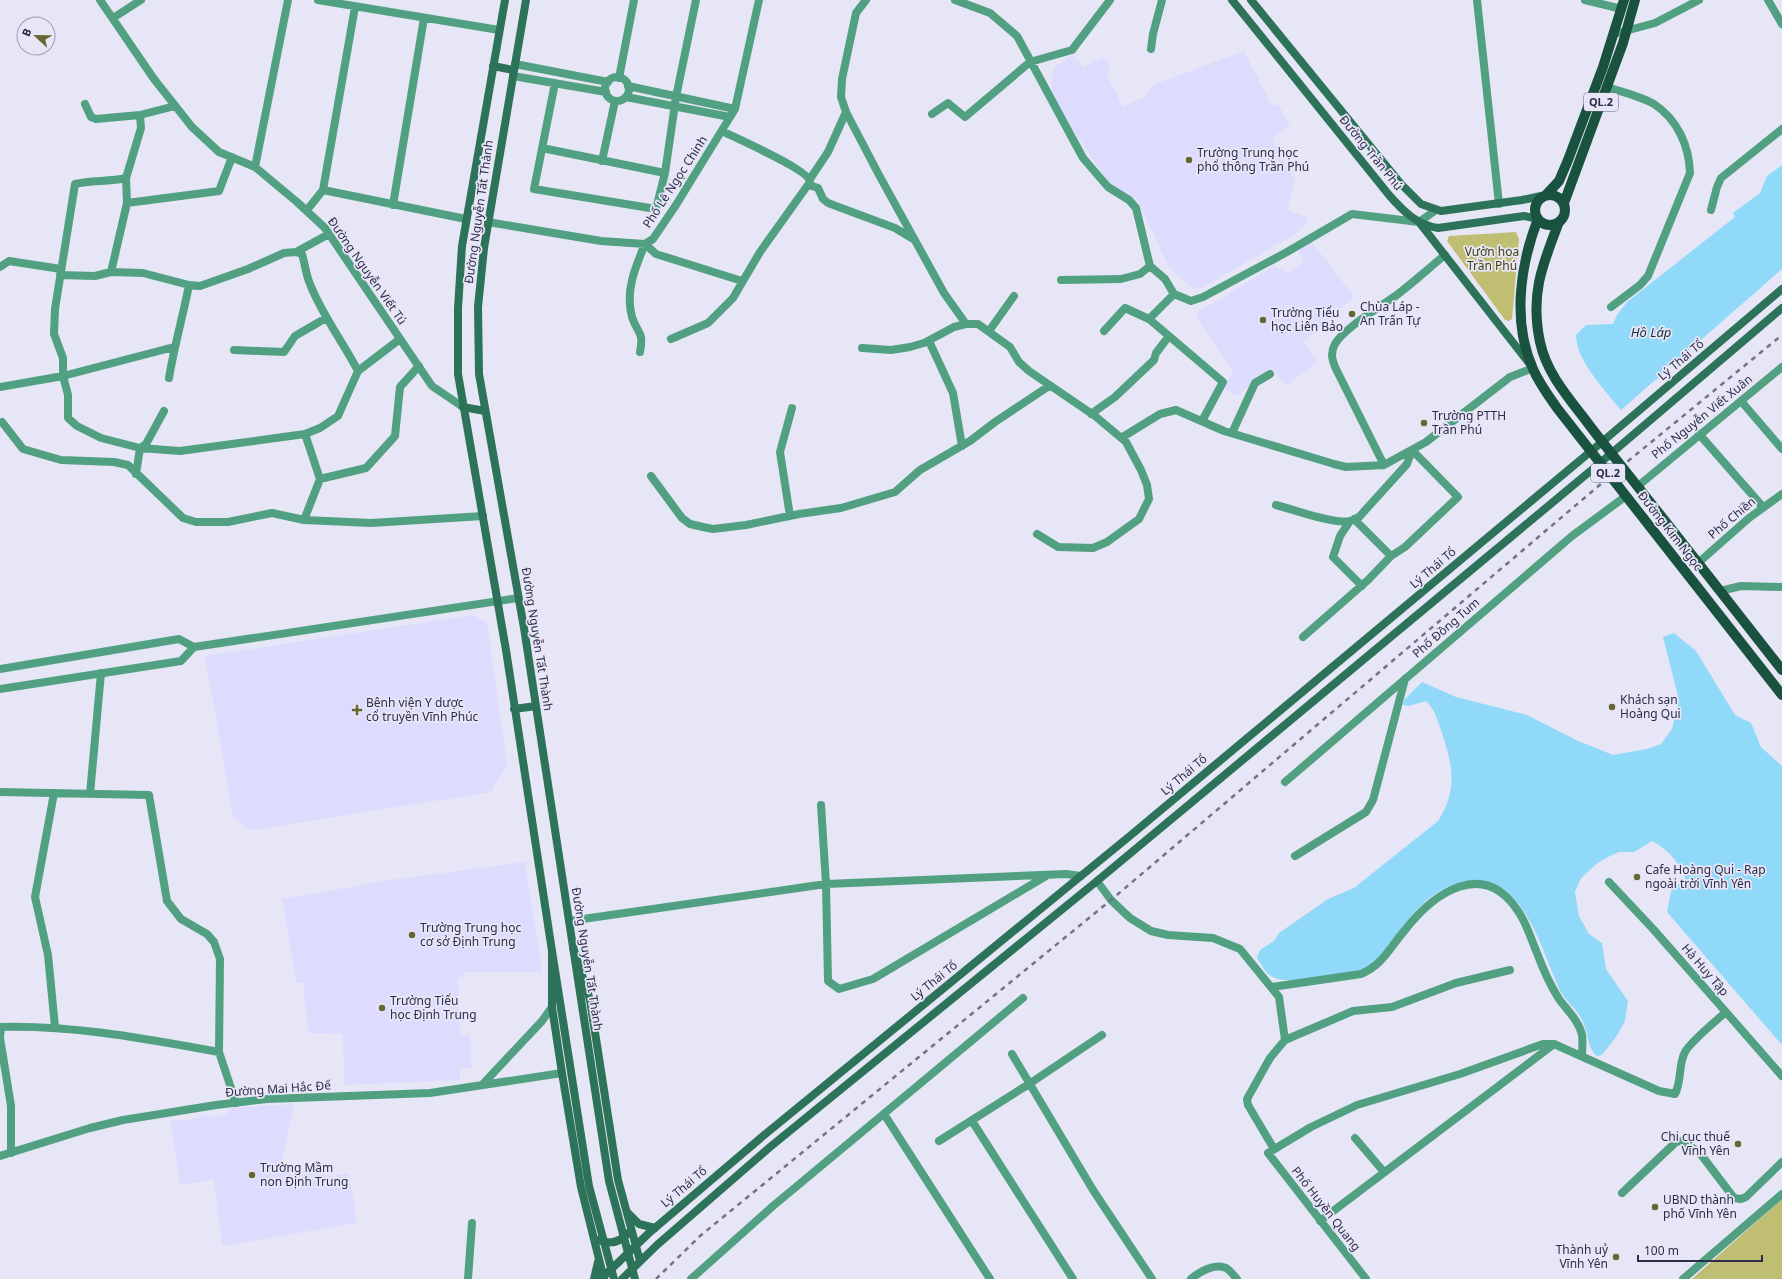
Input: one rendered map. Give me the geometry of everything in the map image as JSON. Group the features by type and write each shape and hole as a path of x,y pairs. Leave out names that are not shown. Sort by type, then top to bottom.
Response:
{"main road":[{"name":"Đường Nguyễn Tất Thành","path":"505,0 462,246 458,308 458,374 497,601 589,1186 614,1279"},
{"name":"Đường Nguyễn Tất Thành","path":"526,0 488,222 478,307 479,374 536,706 609,1181 635,1279"},
{"name":"Đường Trần Phú","path":"1232,0 1389,195 1405,212 1419,222 1438,228 1524,216 1538,219"},
{"name":"Đường Trần Phú","path":"1251,0 1401,184 1421,204 1436,210"},
{"name":"QL.2","path":"1559,222 1565,214 1564,203 1627,31 1635,0"},
{"name":"QL.2","path":"1538,219 1535,212 1536,205 1540,198 1556,186 1561,176 1614,34 1623,4"},
{"path":"493,66 514,70"},
{"path":"1436,210 1499,204 1546,195 1557,196 1564,203"},
{"path":"1538,219 1548,225 1559,222"},
{"name":"Đường Kim Ngọc","path":"1538,219 1525,266 1521,306 1526,349 1543,388 1591,452 1782,695"},
{"path":"1419,222 1533,368"},
{"name":"Đường Kim Ngọc","path":"1559,222 1538,282 1537,316 1540,344 1546,362 1556,380 1602,442 1782,670"},
{"name":"Lý Thái Tổ","path":"603,1278 655,1228 763,1136 1081,876 1591,452 1782,289"},
{"name":"Lý Thái Tổ","path":"622,1279 640,1261 770,1147 1097,881 1600,463 1782,308"},
{"path":"463,407 485,411"},
{"path":"514,709 536,706"},
{"path":"1130,835 1139,845"},
{"path":"573,947 590,1000 618,1180 630,1229 640,1261"},
{"path":"552,951 552,1007 562,1073 582,1187 603,1278"},
{"path":"982,957 991,968"},
{"path":"626,1210 639,1224 655,1228"},
{"path":"593,1237 604,1243 614,1243 622,1239 630,1229"},
{"path":"594,1279 598,1255"}],"street":[{"name":"Đường Nguyễn Viết Tú","path":"100,0 154,79 192,128 219,152 232,156 255,167 307,210 329,234 432,386 463,407"},
{"path":"113,18 140,0"},
{"path":"255,167 288,0"},
{"path":"318,0 499,30"},
{"path":"619,78 634,0"},
{"path":"555,83 534,189 656,209 665,173 676,107 676,97 696,0"},
{"name":"Phố Lê Ngọc Chinh","path":"488,222 601,241 645,244 653,239 676,205 734,109 758,0"},
{"path":"866,0 856,14 842,79 841,97 846,112 915,241 944,293 966,324"},
{"path":"955,0 990,13 1017,36 1087,164 1108,187 1129,200 1136,208 1150,266 1165,280 1174,294 1191,301 1203,297 1287,252 1352,214 1419,222 1436,210"},
{"path":"932,114 948,103 965,116 1030,62 1072,50 1110,0"},
{"path":"1151,49 1153,34 1162,0"},
{"path":"1477,0 1499,204"},
{"path":"1585,0 1623,4"},
{"path":"1614,34 1655,23 1699,0"},
{"path":"1768,0 1782,24"},
{"path":"307,210 323,190 355,7"},
{"path":"393,204 424,18"},
{"path":"514,70 608,82 614,78 619,78 623,79 628,86 626,97 622,100 615,101 608,98 606,92 608,82"},
{"path":"514,70 555,83 606,92"},
{"path":"628,86 734,109"},
{"path":"1607,87 1654,104 1672,120 1679,131 1689,157 1690,173 1648,276 1640,285 1611,307"},
{"path":"626,97 730,117"},
{"path":"602,161 615,101"},
{"path":"85,104 91,117 96,119 140,115 175,106"},
{"path":"671,339 708,323 733,298 760,252 828,152 846,112"},
{"path":"111,272 127,203 126,178 141,128 140,115"},
{"path":"1711,210 1721,178 1782,129"},
{"path":"722,131 789,164 818,188 822,199 828,203 896,228 915,241"},
{"path":"542,148 665,173"},
{"path":"127,203 219,191 232,156"},
{"path":"126,178 113,181 91,181 75,184 54,309 54,334 63,358 63,376 68,395 68,418 77,426 95,436 140,448 180,451 305,434 320,428 338,416 358,371 400,339"},
{"path":"323,190 466,218"},
{"path":"296,252 329,234"},
{"path":"640,352 643,338 632,316 630,295 633,274 645,244 656,254 742,281"},
{"path":"0,267 9,260 61,272 95,276 111,272 143,273 189,285 200,286 248,269 284,253 296,252 302,254 309,284 326,318 343,343 358,371"},
{"path":"1384,465 1331,359 1332,352 1336,343 1344,334 1398,294 1445,255"},
{"path":"1061,280 1121,279 1140,274 1150,266"},
{"path":"170,378 174,347 181,327 189,285"},
{"path":"1149,319 1174,294"},
{"path":"989,331 1014,296"},
{"path":"1104,331 1125,308 1149,319 1223,382 1202,421"},
{"path":"234,350 284,352 295,336 326,318"},
{"path":"862,348 891,350 910,347 929,341 954,327 966,324 978,324 1010,347 1019,362 1049,386 1091,414 1121,438 1132,452 1147,485 1149,500 1138,518 1107,542 1093,548 1058,547 1037,534"},
{"path":"1091,414 1115,397 1154,360 1156,353 1169,336"},
{"path":"929,341 953,393 962,446"},
{"path":"0,387 63,376 174,347"},
{"path":"320,479 366,468 395,436 400,387 419,366"},
{"name":"Phố Nguyễn Viết Xuân","path":"1638,486 1699,434 1782,367"},
{"path":"1121,438 1160,414 1176,410 1232,433 1346,467 1384,465 1426,442 1510,377 1533,368"},
{"path":"1232,433 1255,383 1270,374"},
{"path":"651,476 673,508 690,524 713,529 746,525 841,508 895,492 920,470 962,446 1049,386"},
{"path":"1741,401 1782,449"},
{"path":"790,516 780,452 792,408"},
{"path":"136,474 140,448 146,444 164,412"},
{"path":"2,422 23,449 61,460 114,462 128,465 183,518 196,522 228,522 272,513 304,520 371,523 483,516"},
{"path":"304,520 320,479 305,434"},
{"path":"1699,434 1763,508"},
{"path":"1276,505 1328,520 1352,520 1358,517 1407,464 1412,450"},
{"path":"1303,638 1362,586 1391,556 1405,547 1458,497 1412,450"},
{"name":"Phố Chiền","path":"1698,563 1749,518 1782,494"},
{"name":"Phố Đồng Tum","path":"1285,782 1572,536 1626,496"},
{"path":"1352,520 1391,556"},
{"path":"1352,520 1340,536 1333,557 1362,586"},
{"path":"1720,591 1741,586 1782,587"},
{"path":"0,669 179,639 194,647 518,598"},
{"path":"0,688 182,662 194,647"},
{"path":"90,794 101,673"},
{"path":"1294,856 1366,812 1373,800 1405,679"},
{"path":"0,792 149,795 167,901 181,919 196,927 214,942 220,959 219,1052 236,1103"},
{"path":"54,793 35,897 48,955 55,1027"},
{"path":"821,805 826,884 828,981 839,989 873,979 1047,875"},
{"path":"569,921 826,884 1047,875 1081,876"},
{"path":"1097,881 1111,900 1130,918 1151,931 1168,936 1212,938 1240,949 1279,997 1285,1040 1353,1011 1392,1007 1456,983 1510,970"},
{"name":"Hà Huy Tập","path":"1609,882 1654,930 1782,1076"},
{"path":"1272,987 1361,974 1369,971 1386,957 1405,930 1437,898 1449,889 1461,886 1483,885 1502,893 1519,912 1550,983 1579,1026 1582,1035 1582,1056"},
{"path":"691,1279 773,1206 1023,998"},
{"path":"480,1086 496,1072 552,1007"},
{"path":"1271,1151 1311,1127 1357,1105 1460,1074 1543,1044 1554,1044 1659,1090 1675,1094 1679,1086 1680,1073 1685,1052 1726,1012"},
{"path":"11,1153 10,1106 0,1038 0,1027 55,1027 128,1036 219,1052"},
{"path":"939,1141 1029,1084 1102,1034"},
{"name":"Phố Huyền Quang","path":"1285,1040 1270,1058 1247,1099 1248,1104 1271,1151 1320,1221 1366,1279"},
{"path":"1320,1221 1554,1044"},
{"path":"1012,1054 1093,1190 1152,1279"},
{"name":"Đường Mai Hắc Đế","path":"0,1156 90,1128 123,1120 236,1103 267,1099 430,1093 562,1073"},
{"path":"884,1114 990,1279"},
{"path":"972,1121 1073,1279"},
{"path":"1355,1138 1384,1172"},
{"path":"1622,1193 1676,1142 1682,1141 1699,1152 1734,1198 1741,1199 1746,1197 1782,1162"},
{"path":"1683,1279 1782,1194"},
{"path":"468,1279 472,1223"},
{"path":"1191,1279 1207,1269 1221,1267 1228,1269 1237,1279"}],"shaded area":[{"name":"Trường Trung học phổ thông Trần Phú","path":"1244,51 1272,106 1278,104 1290,125 1272,138 1295,181 1287,210 1308,218 1305,225 1295,234 1202,288 1192,288 1169,267 1138,201 1110,184 1074,131 1052,94 1051,77 1055,67 1073,55 1084,68 1103,57 1110,65 1108,77 1123,107 1147,95 1153,85"},
{"name":"Trường Tiểu học Liên Bảo","path":"1312,242 1354,297 1303,342 1318,362 1286,386 1271,368 1237,396 1223,388 1233,371 1195,314 1274,266 1288,273 1304,261 1298,251"},
{"name":"Bệnh viện Y dược cổ truyền Vĩnh Phúc","path":"473,615 487,623 507,764 491,792 252,830 233,817 205,656"},
{"name":"Trường Trung học cơ sở Định Trung","path":"525,862 542,972 465,972 465,977 458,977 460,1035 470,1035 471,1068 460,1068 460,1080 344,1085 343,1034 308,1033 303,983 296,983 282,899 390,880"},
{"name":"Trường Mầm non Định Trung","path":"294,1104 281,1167 332,1176 349,1173 357,1223 222,1246 214,1180 180,1185 170,1120 187,1120 208,1115 213,1118 226,1115 232,1108"}],"green space":[{"name":"Vườn hoa Trần Phú","path":"1516,232 1519,239 1512,319 1509,321 1505,320 1447,241 1449,236"},
{"path":"1782,1199 1782,1279 1692,1279"}],"water":[{"name":"Hồ Láp","path":"1782,165 1782,269 1621,410 1600,385 1586,365 1577,345 1576,335 1586,325 1613,324 1617,315 1627,302 1735,217 1733,213 1760,193 1767,176"},
{"path":"1674,633 1696,651 1735,715 1751,723 1761,747 1782,766 1782,1045 1667,912 1672,887 1686,881 1681,868 1669,853 1652,841 1634,852 1619,852 1599,862 1581,878 1575,892 1579,916 1589,934 1602,943 1606,969 1628,1001 1625,1021 1616,1037 1602,1055 1597,1056 1591,1048 1581,1018 1561,992 1527,916 1507,891 1491,883 1473,881 1454,885 1442,890 1413,914 1377,962 1367,968 1341,975 1295,980 1275,978 1267,972 1257,958 1260,950 1274,941 1279,933 1328,899 1354,888 1438,821 1449,799 1451,788 1451,767 1446,745 1436,716 1426,701 1409,706 1403,705 1404,700 1422,682 1456,697 1527,715 1576,740 1613,755 1647,749 1661,744 1672,729 1679,700 1663,637"}],"railway":[{"path":"656,1279 700,1236 1111,900 1622,466 1782,335"}],"place":[{"name":"Trường Trung học phổ thông Trần Phú","path":"1189,160"},
{"name":"Chùa Láp - An Trấn Tự","path":"1352,314"},
{"name":"Trường Tiểu học Liên Bảo","path":"1263,320"},
{"name":"Trường PTTH Trần Phú","path":"1424,423"},
{"name":"Khách sạn Hoàng Qui","path":"1612,707"},
{"name":"Bệnh viện Y dược cổ truyền Vĩnh Phúc","path":"357,710"},
{"name":"Cafe Hoàng Qui - Rạp ngoài trời Vĩnh Yên","path":"1637,877"},
{"name":"Trường Trung học cơ sở Định Trung","path":"412,935"},
{"name":"Trường Tiểu học Định Trung","path":"382,1008"},
{"name":"Chi cục thuế Vĩnh Yên","path":"1738,1144"},
{"name":"Trường Mầm non Định Trung","path":"252,1175"},
{"name":"UBND thành phố Vĩnh Yên","path":"1655,1207"},
{"name":"Thành uỷ Vĩnh Yên","path":"1616,1257"}]}
